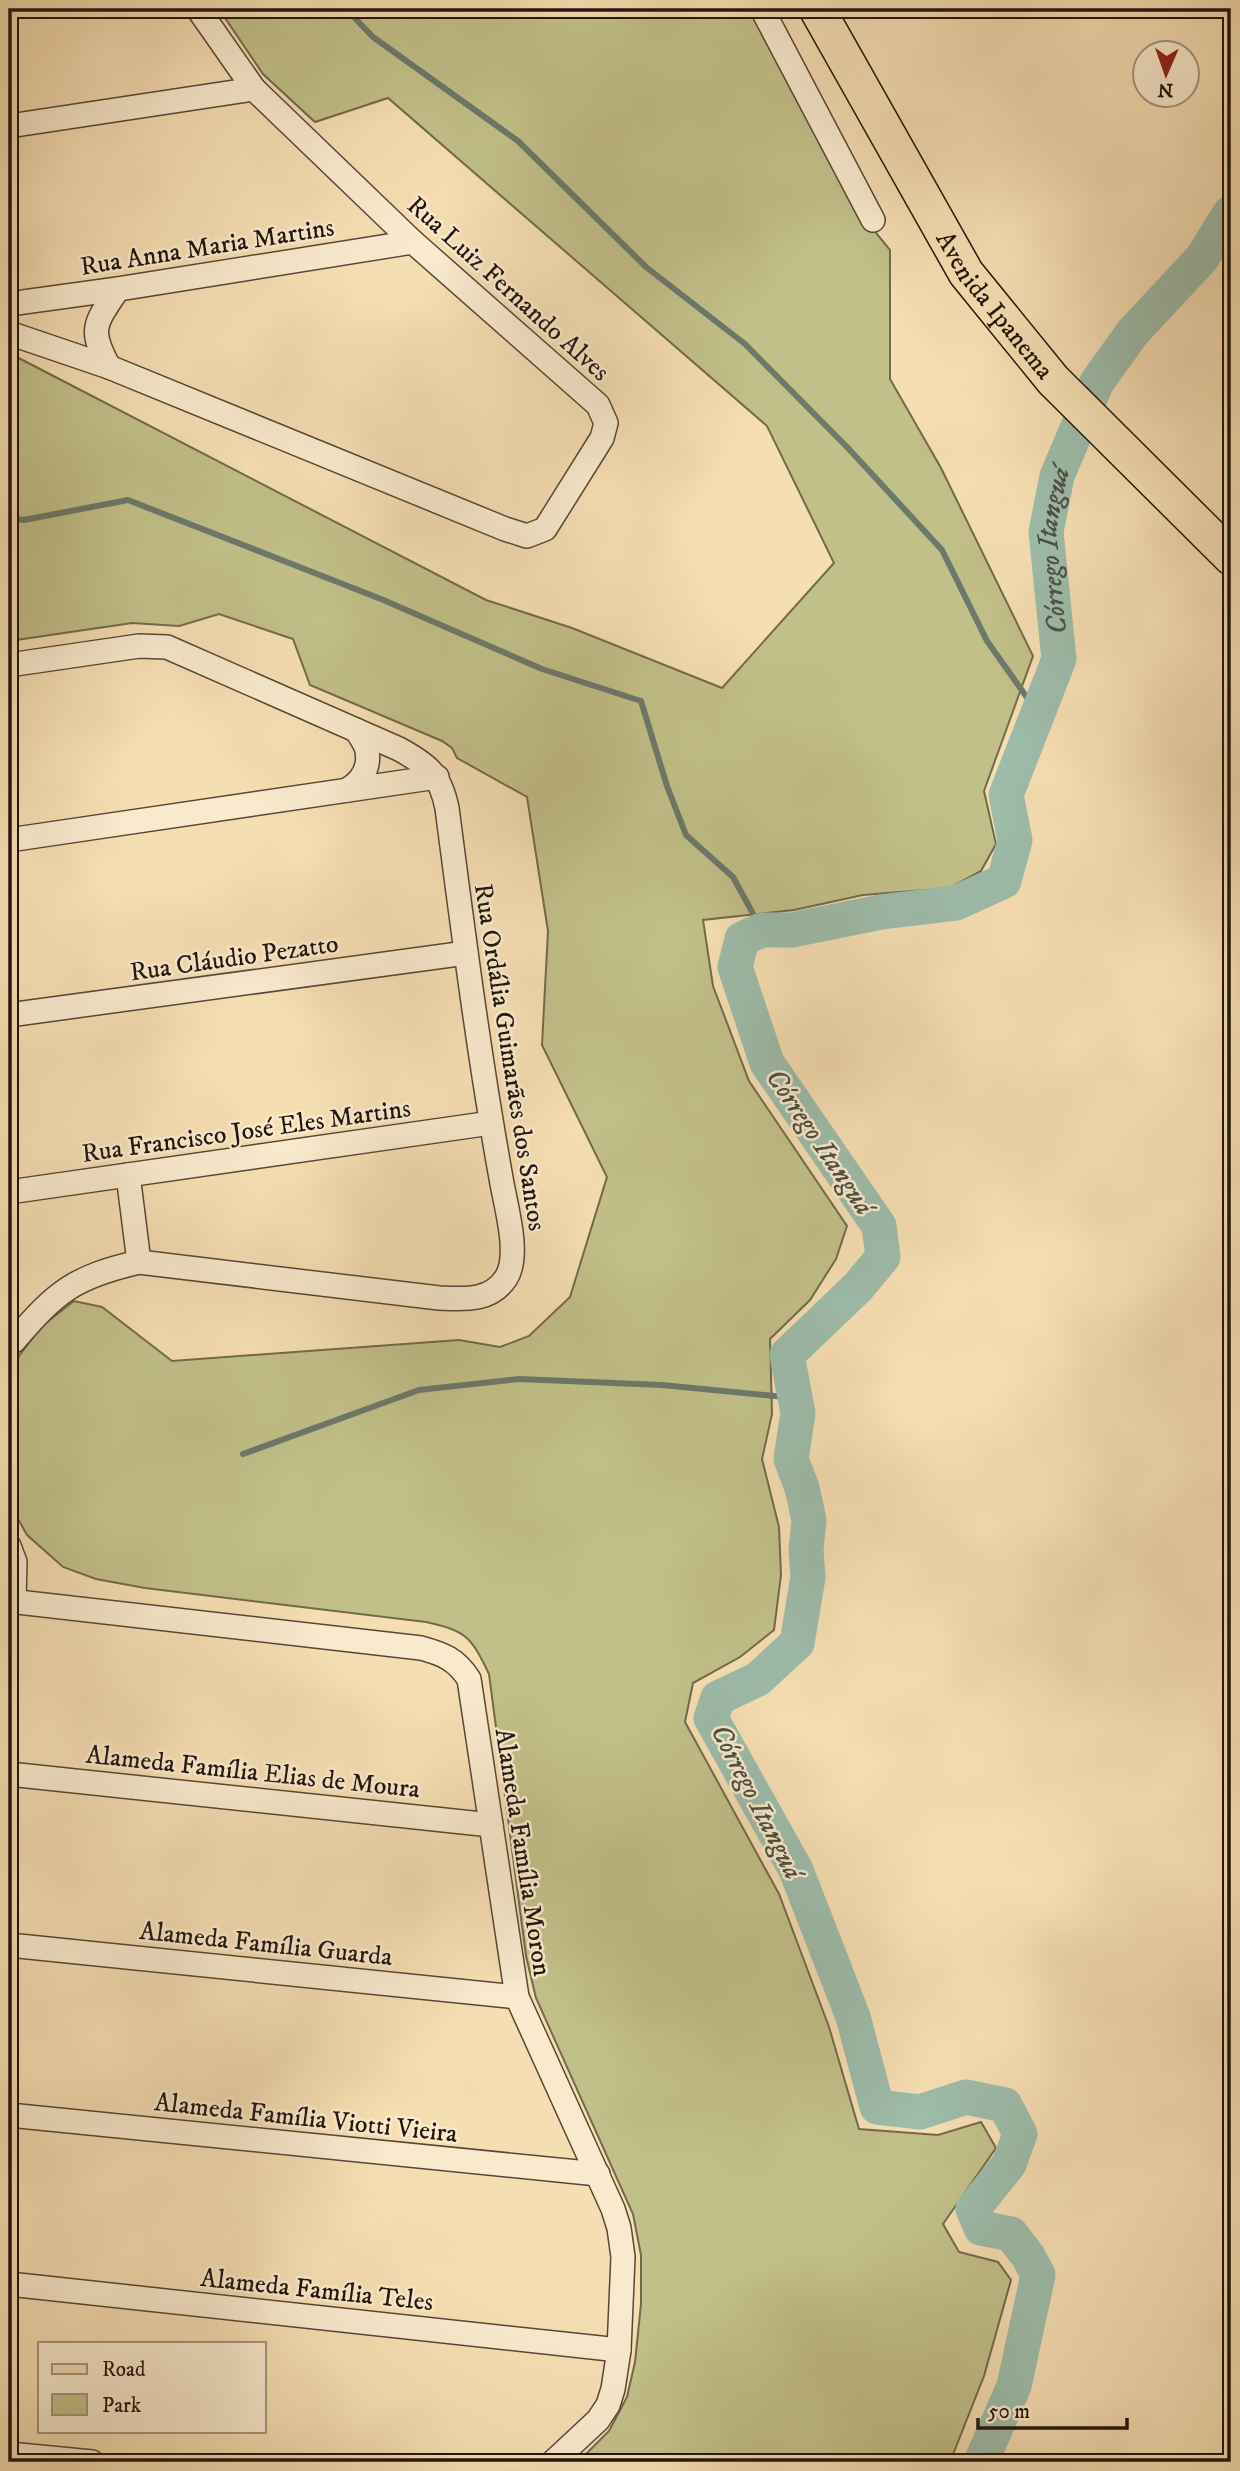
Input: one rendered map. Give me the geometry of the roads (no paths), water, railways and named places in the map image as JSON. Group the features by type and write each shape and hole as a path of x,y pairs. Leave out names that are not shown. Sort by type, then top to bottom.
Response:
{"main road":[{"name":"Avenida Ipanema","path":"817,9 966,272 1053,380 1231,557"}],"street":[{"name":"Rua Luiz Fernando Alves","path":"9,333 109,367 527,536 545,529 602,438 606,423 598,405 413,242 254,89 198,9"},
{"path":"762,9 873,220"},
{"path":"9,126 254,89"},
{"name":"Rua Anna Maria Martins","path":"9,304 413,242"},
{"path":"109,367 96,344 97,321 118,289"},
{"path":"9,665 139,646 167,647 421,761 437,777"},
{"path":"347,790 358,784 366,770 368,750 356,730"},
{"path":"9,840 437,777"},
{"name":"Rua Ordália Guimarães dos Santos","path":"14,1341 46,1304 78,1281 139,1262 474,1300 495,1291 507,1276 512,1258 511,1236 491,1123 447,808 437,777"},
{"name":"Rua Cláudio Pezatto","path":"9,1015 466,953"},
{"name":"Rua Francisco José Eles Martins","path":"9,1192 491,1123"},
{"path":"128,1175 139,1262"},
{"path":"9,1546 15,1562 12,1602"},
{"name":"Alameda Família Moron","path":"12,1602 421,1648 447,1655 461,1667 469,1679 517,1997 620,2228 623,2257 613,2389 608,2405 598,2420 552,2462"},
{"name":"Alameda Família Elias de Moura","path":"9,1774 491,1825"},
{"name":"Alameda Família Guarda","path":"9,1945 517,1997"},
{"name":"Alameda Família Viotti Vieira","path":"9,2115 598,2174"},
{"name":"Alameda Família Teles","path":"9,2284 618,2350"},
{"path":"9,2454 92,2462"}],"waterway":[{"path":"346,9 373,37 518,141 646,267 745,344 847,447 942,550 987,641 1038,713"},
{"name":"Córrego Itanguá","path":"1230,213 1231,208"},
{"name":"Córrego Itanguá","path":"981,2462 1014,2386 1038,2275 1011,2234 981,2228 973,2209 1009,2164 1020,2134 1005,2105 966,2097 920,2112 877,2107 853,2017 796,1870 711,1718 718,1698 758,1679 797,1643 808,1577 806,1550 809,1520 802,1488 791,1459 798,1413 787,1355 858,1287 883,1257 879,1226 767,1063 735,967 742,939 762,930 792,930 881,912 956,903 1004,881 1015,840 1006,795 1059,659 1046,532 1057,476 1097,382 1133,332 1202,258 1230,213"},
{"path":"9,518 24,520 128,500 381,599 542,669 641,701 667,786 686,835 733,877 762,930"},
{"path":"243,1454 419,1390 519,1379 662,1385 795,1398"}]}
